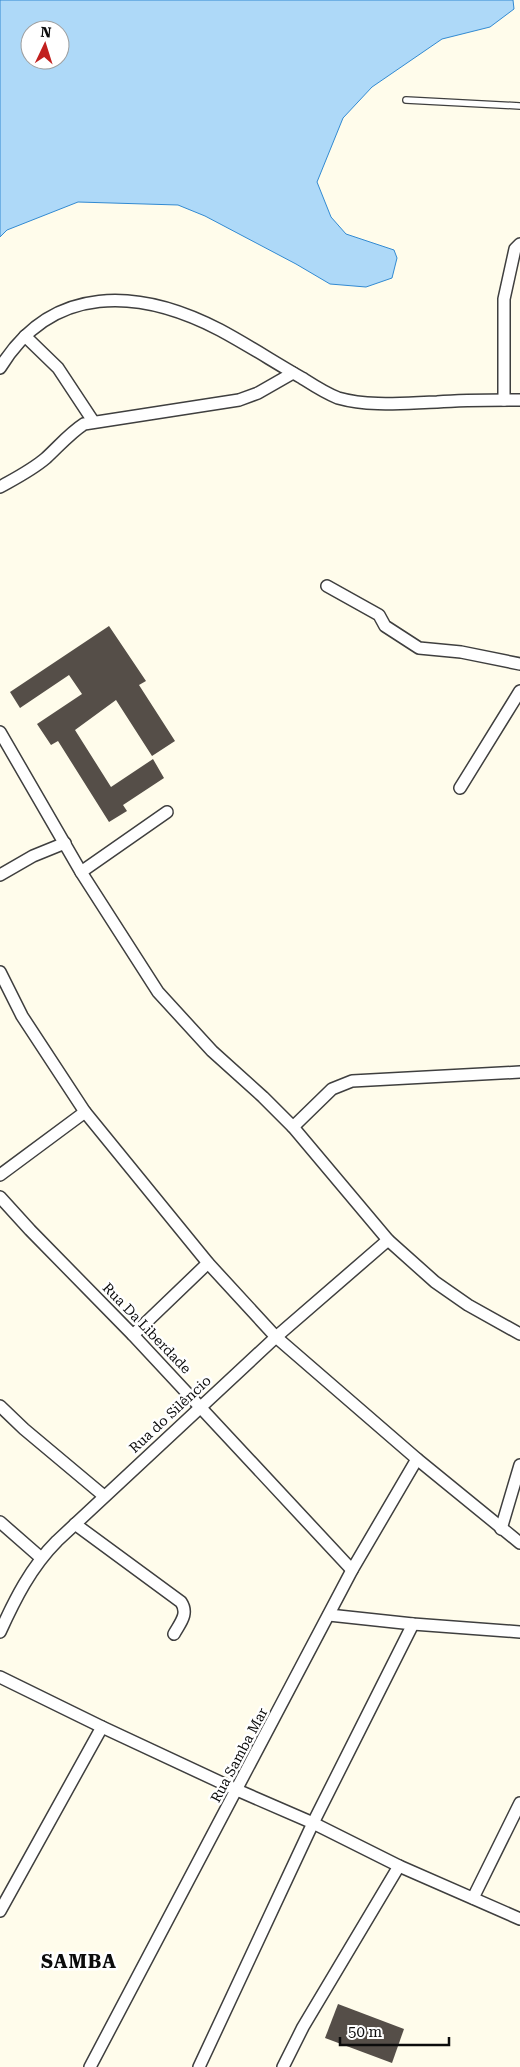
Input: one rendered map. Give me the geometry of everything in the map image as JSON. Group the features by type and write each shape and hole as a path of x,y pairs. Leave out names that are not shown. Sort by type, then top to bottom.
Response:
{"street":[{"path":"504,400 504,299 515,250 520,244"},
{"path":"0,368 13,347 57,312 79,304 99,301 144,304 170,309 193,318 220,330 324,391 352,401 399,403 520,400"},
{"path":"25,336 58,368 93,421"},
{"path":"0,488 20,477 45,458 75,429 84,424 93,421 142,416 239,400 258,393 293,373"},
{"path":"327,586 379,615 385,626 419,648 461,652 520,664"},
{"path":"460,788 520,691"},
{"path":"0,732 81,872 158,992 212,1051 293,1127 388,1240 435,1282 468,1305 520,1334"},
{"path":"81,872 167,812"},
{"path":"0,875 33,856 65,843"},
{"path":"0,972 22,1016 85,1112 208,1263 276,1337 417,1459 520,1543"},
{"path":"293,1127 332,1089 352,1081 520,1072"},
{"path":"0,1175 85,1112"},
{"name":"Rua Da Liberdade","path":"0,1197 133,1335 352,1570"},
{"name":"Rua do Silêncio","path":"0,1632 14,1602 40,1558 200,1406 388,1240"},
{"path":"133,1335 208,1263"},
{"path":"0,1406 24,1430 104,1496"},
{"name":"Rua Samba Mar","path":"90,2067 352,1570 417,1459"},
{"path":"501,1529 520,1465"},
{"path":"0,1522 40,1558"},
{"path":"75,1524 181,1602 185,1608 185,1614 174,1634"},
{"path":"329,1615 413,1624 520,1632"},
{"path":"199,2067 313,1823 413,1624"},
{"path":"0,1677 237,1790 313,1823 399,1866 520,1919"},
{"path":"0,1911 102,1727"},
{"path":"473,1898 520,1803"},
{"path":"284,2067 303,2026 399,1866"}],"lane":[{"path":"406,100 520,106"}],"water":[{"path":"0,0 513,0 514,9 490,27 442,39 372,87 343,118 317,182 331,217 346,234 394,250 397,258 392,278 366,287 330,284 205,216 178,205 78,202 7,230 0,237"}],"building":[{"path":"109,626 146,681 139,685 175,741 152,756 116,700 75,730 111,787 153,759 164,778 123,805 127,811 109,822 58,741 51,745 37,724 82,694 69,675 20,708 10,692"},
{"path":"338,2004 404,2029 392,2063 325,2038"}],"district":[{"name":"SAMBA","path":"79,1961"}]}
